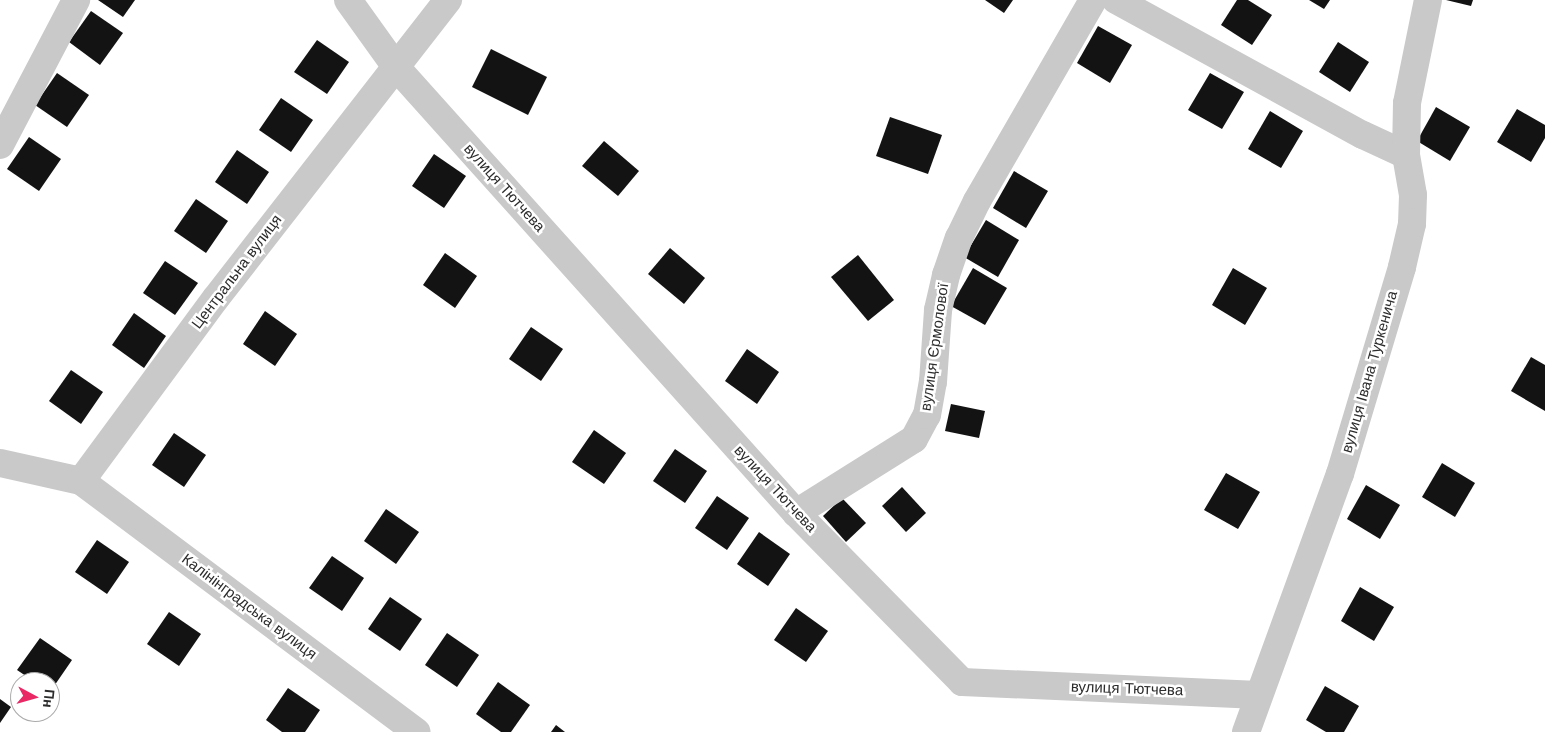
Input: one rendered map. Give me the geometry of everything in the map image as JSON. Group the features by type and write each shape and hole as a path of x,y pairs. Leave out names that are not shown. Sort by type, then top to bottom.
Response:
{"street":[{"path":"0,145 76,0"},
{"name":"вулиця Тютчева","path":"348,0 396,67 796,514 962,682 1260,695"},
{"name":"Центральна вулиця","path":"81,481 216,298 448,0"},
{"name":"вулиця Єрмолової","path":"796,514 914,438 927,414 933,382 938,310 946,275 959,238 977,201 1093,0"},
{"path":"1116,0 1363,136 1406,155"},
{"name":"вулиця Івана Туркенича","path":"1246,732 1340,474 1402,267 1412,214 1413,195 1406,155 1407,103 1428,0"},
{"path":"0,462 81,481"},
{"name":"Калінінградська вулиця","path":"81,481 417,732"}],"building":[{"path":"98,0 135,0 123,17"},
{"path":"985,0 1013,0 1004,13"},
{"path":"1237,0 1248,0 1272,15 1252,45 1221,25"},
{"path":"1309,0 1330,0 1324,9"},
{"path":"1446,0 1473,0 1471,6"},
{"path":"91,11 123,33 100,65 69,42"},
{"path":"1098,26 1132,45 1110,83 1077,63"},
{"path":"317,40 349,62 327,94 294,72"},
{"path":"1338,42 1369,62 1350,92 1319,72"},
{"path":"491,49 547,77 528,115 472,87"},
{"path":"57,73 89,95 67,127 35,105"},
{"path":"1210,73 1244,92 1222,129 1188,110"},
{"path":"281,98 313,120 291,152 259,130"},
{"path":"1436,107 1470,127 1450,161 1417,141"},
{"path":"1517,109 1545,125 1545,138 1531,162 1497,142"},
{"path":"1270,111 1303,131 1281,168 1248,149"},
{"path":"890,117 942,135 928,174 876,156"},
{"path":"29,137 61,159 39,191 7,169"},
{"path":"604,141 639,171 618,196 582,166"},
{"path":"237,150 269,172 247,204 215,182"},
{"path":"434,154 466,176 444,208 412,186"},
{"path":"1014,171 1048,191 1026,228 993,208"},
{"path":"196,199 228,221 206,253 174,231"},
{"path":"986,220 1019,240 998,277 964,257"},
{"path":"670,248 705,278 684,304 648,274"},
{"path":"445,253 477,276 455,308 423,285"},
{"path":"858,255 894,300 868,321 831,277"},
{"path":"165,261 198,283 175,315 143,293"},
{"path":"973,268 1007,288 985,325 951,306"},
{"path":"1233,268 1267,288 1245,325 1212,305"},
{"path":"265,311 297,334 275,366 243,344"},
{"path":"134,313 166,336 144,368 112,345"},
{"path":"531,327 563,349 541,381 509,359"},
{"path":"747,349 779,372 757,404 725,381"},
{"path":"1531,357 1545,365 1545,411 1511,391"},
{"path":"71,370 103,392 81,424 49,401"},
{"path":"951,404 985,411 979,438 945,431"},
{"path":"594,430 626,453 604,484 572,462"},
{"path":"174,433 206,455 184,487 152,465"},
{"path":"675,449 707,471 685,503 653,481"},
{"path":"1442,463 1475,483 1455,517 1422,497"},
{"path":"1226,473 1260,492 1238,529 1204,510"},
{"path":"1366,485 1400,505 1380,539 1347,519"},
{"path":"902,487 926,513 906,532 882,506"},
{"path":"717,496 749,518 727,550 695,528"},
{"path":"842,498 866,523 846,542 823,516"},
{"path":"386,509 419,532 396,564 364,541"},
{"path":"759,532 790,554 768,586 737,564"},
{"path":"97,540 129,562 107,594 75,572"},
{"path":"332,556 364,578 342,611 309,588"},
{"path":"1360,587 1394,607 1374,641 1341,621"},
{"path":"390,597 422,619 400,651 368,629"},
{"path":"796,608 828,631 806,662 774,640"},
{"path":"169,612 201,634 179,666 147,644"},
{"path":"447,633 479,655 457,687 425,665"},
{"path":"40,638 72,660 60,677 60,672 20,672 17,670"},
{"path":"498,682 530,705 511,732 501,732 476,714"},
{"path":"1325,686 1359,706 1344,732 1326,732 1306,720"},
{"path":"288,688 320,710 305,732 282,732 266,720"},
{"path":"0,699 10,706 10,708 0,723"},
{"path":"556,725 565,732 551,732"}]}
